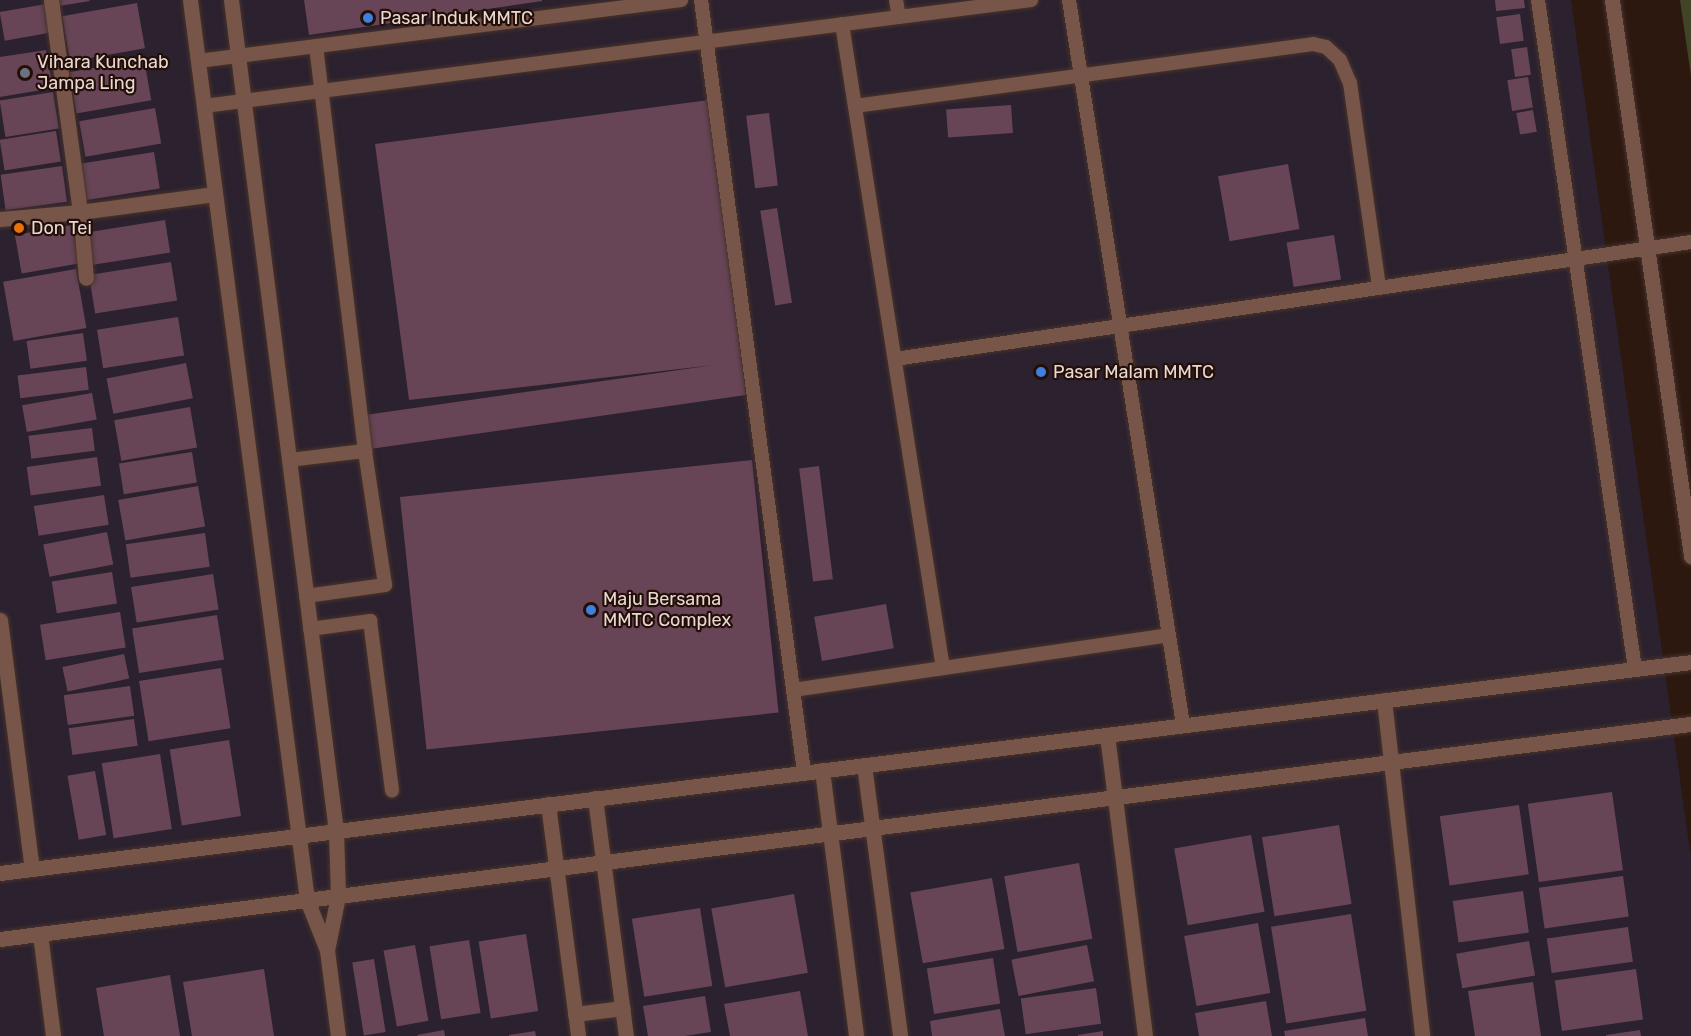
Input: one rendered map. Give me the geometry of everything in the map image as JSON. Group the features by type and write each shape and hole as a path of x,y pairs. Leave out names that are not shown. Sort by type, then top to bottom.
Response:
{"street":[{"path":"51,0 80,212 86,278"},
{"path":"190,0 307,900 327,950 338,1036"},
{"path":"231,0 336,831 338,896 327,950"},
{"path":"1612,0 1691,556"},
{"path":"0,219 80,212 215,194"},
{"path":"0,620 32,869"},
{"path":"0,873 1691,662"},
{"path":"1384,700 1422,1036"},
{"path":"0,939 1691,724"},
{"path":"1107,735 1145,1036"},
{"path":"864,765 900,1036"},
{"path":"822,770 856,1036"},
{"path":"595,798 626,1036"},
{"path":"548,804 578,1036"},
{"path":"40,934 53,1036"},
{"path":"575,1014 623,1008"}],"lane":[{"path":"198,62 681,0"},
{"path":"701,0 804,772"},
{"path":"896,0 899,17"},
{"path":"204,106 1031,0"},
{"path":"1069,0 1183,725"},
{"path":"1538,0 1635,669"},
{"path":"842,24 943,668"},
{"path":"855,106 1313,44 1326,47 1340,60 1350,83 1379,288"},
{"path":"306,597 385,585 365,451 316,46"},
{"path":"895,359 1119,324 1691,242"},
{"path":"289,460 365,451"},
{"path":"310,629 370,621 392,791"},
{"path":"793,690 1168,635"}],"shaded area":[{"path":"0,0 1571,0 1691,858 1691,1036 0,1036"}],"green space":[{"path":"1680,0 1691,0 1691,76"}],"building":[{"path":"58,0 89,0 90,1 59,6"},
{"name":"Pasar Induk MMTC","path":"304,0 542,0 542,1 309,35"},
{"path":"1495,0 1524,0 1525,8 1496,11"},
{"path":"137,3 145,48 70,61 62,16"},
{"path":"46,4 51,33 5,41 0,12"},
{"path":"1520,14 1524,41 1500,44 1496,17"},
{"path":"1527,47 1531,75 1515,77 1511,49"},
{"name":"Vihara Kunchab Jampa Ling","path":"46,50 53,88 0,97 0,57"},
{"path":"144,59 151,100 76,114 69,72"},
{"path":"1528,77 1533,108 1512,111 1507,80"},
{"path":"53,92 59,129 5,137 0,100"},
{"path":"709,100 746,395 370,449 365,415 714,365 409,400 375,144"},
{"path":"1011,105 1013,133 948,137 946,110"},
{"path":"155,108 161,143 85,157 79,121"},
{"path":"1533,110 1537,132 1520,135 1516,113"},
{"path":"769,113 778,185 755,188 746,116"},
{"path":"56,131 61,162 5,171 0,140"},
{"path":"154,152 160,189 86,200 80,164"},
{"path":"1288,164 1299,229 1230,241 1218,176"},
{"path":"62,166 67,202 6,210 1,175"},
{"path":"777,208 792,303 775,305 760,211"},
{"path":"165,220 170,253 90,265 85,233"},
{"path":"72,225 79,263 22,273 15,235"},
{"path":"1334,235 1341,279 1294,287 1287,243"},
{"path":"171,262 177,301 95,314 89,275"},
{"path":"76,269 86,328 14,341 3,282"},
{"path":"178,317 184,356 103,368 97,330"},
{"path":"83,333 87,361 30,369 27,341"},
{"path":"186,363 193,398 113,414 106,378"},
{"path":"86,367 89,390 20,398 18,375"},
{"path":"92,393 97,420 27,432 22,405"},
{"path":"190,407 197,447 121,461 114,420"},
{"path":"92,428 95,451 31,459 28,436"},
{"path":"192,452 197,483 124,494 119,464"},
{"path":"97,457 101,486 31,496 27,467"},
{"path":"752,460 779,713 426,750 400,497"},
{"path":"819,466 833,579 813,582 799,468"},
{"path":"198,486 205,526 125,540 118,500"},
{"path":"104,495 109,525 39,536 34,506"},
{"path":"107,532 113,564 49,577 43,544"},
{"path":"205,533 210,567 131,578 126,544"},
{"path":"112,572 117,604 57,613 52,582"},
{"path":"213,574 219,610 137,623 131,587"},
{"path":"886,604 894,648 822,661 814,617"},
{"path":"120,612 126,648 46,660 40,625"},
{"path":"217,615 224,659 139,673 132,628"},
{"path":"124,654 129,678 68,692 62,667"},
{"path":"221,668 231,728 149,741 139,681"},
{"path":"130,686 134,716 68,725 64,695"},
{"path":"134,719 138,746 72,755 69,728"},
{"path":"229,740 241,816 182,825 170,749"},
{"path":"160,754 172,829 114,838 102,763"},
{"path":"95,771 106,835 79,840 67,776"},
{"path":"1612,792 1623,870 1539,882 1528,804"},
{"path":"1519,805 1529,874 1450,885 1440,816"},
{"path":"1339,825 1352,904 1274,916 1262,837"},
{"path":"1251,835 1265,912 1188,925 1174,849"},
{"path":"1079,863 1092,939 1018,952 1004,876"},
{"path":"1623,876 1629,917 1545,928 1539,888"},
{"path":"992,878 1005,949 923,963 910,892"},
{"path":"1523,891 1529,933 1459,942 1453,901"},
{"path":"794,894 808,973 725,987 711,909"},
{"path":"700,908 712,986 644,997 632,919"},
{"path":"1351,914 1366,1011 1286,1023 1271,927"},
{"path":"1258,923 1270,993 1196,1006 1184,936"},
{"path":"1628,927 1633,962 1552,973 1547,938"},
{"path":"526,934 538,1011 491,1019 479,942"},
{"path":"469,940 481,1013 441,1019 429,946"},
{"path":"1529,941 1535,975 1462,988 1456,954"},
{"path":"415,945 428,1021 397,1026 383,951"},
{"path":"1087,945 1094,981 1018,996 1011,960"},
{"path":"993,958 1000,1003 934,1014 927,968"},
{"path":"374,959 386,1032 364,1036 352,962"},
{"path":"264,969 274,1036 192,1036 183,982"},
{"path":"1636,969 1643,1020 1562,1031 1555,980"},
{"path":"170,975 180,1036 104,1036 96,988"},
{"path":"1533,982 1541,1036 1475,1036 1468,991"},
{"path":"1096,988 1101,1024 1026,1034 1021,999"},
{"path":"800,991 808,1036 730,1036 724,1004"},
{"path":"705,996 711,1032 685,1036 648,1036 643,1006"},
{"path":"1266,1001 1272,1036 1199,1036 1195,1013"},
{"path":"1000,1009 1005,1036 932,1036 930,1021"},
{"path":"1365,1018 1368,1036 1285,1036 1284,1031"},
{"path":"444,1030 445,1036 417,1035"},
{"path":"1640,1030 1641,1036 1606,1036 1606,1035"},
{"path":"535,1031 536,1036 509,1036 509,1035"},
{"path":"1103,1031 1103,1036 1078,1036 1078,1035"}],"place":[{"name":"Pasar Induk MMTC","path":"368,18"},
{"name":"Vihara Kunchab Jampa Ling","path":"25,73"},
{"name":"Don Tei","path":"19,228"},
{"name":"Pasar Malam MMTC","path":"1041,372"},
{"name":"Maju Bersama MMTC Complex","path":"591,610"}]}
